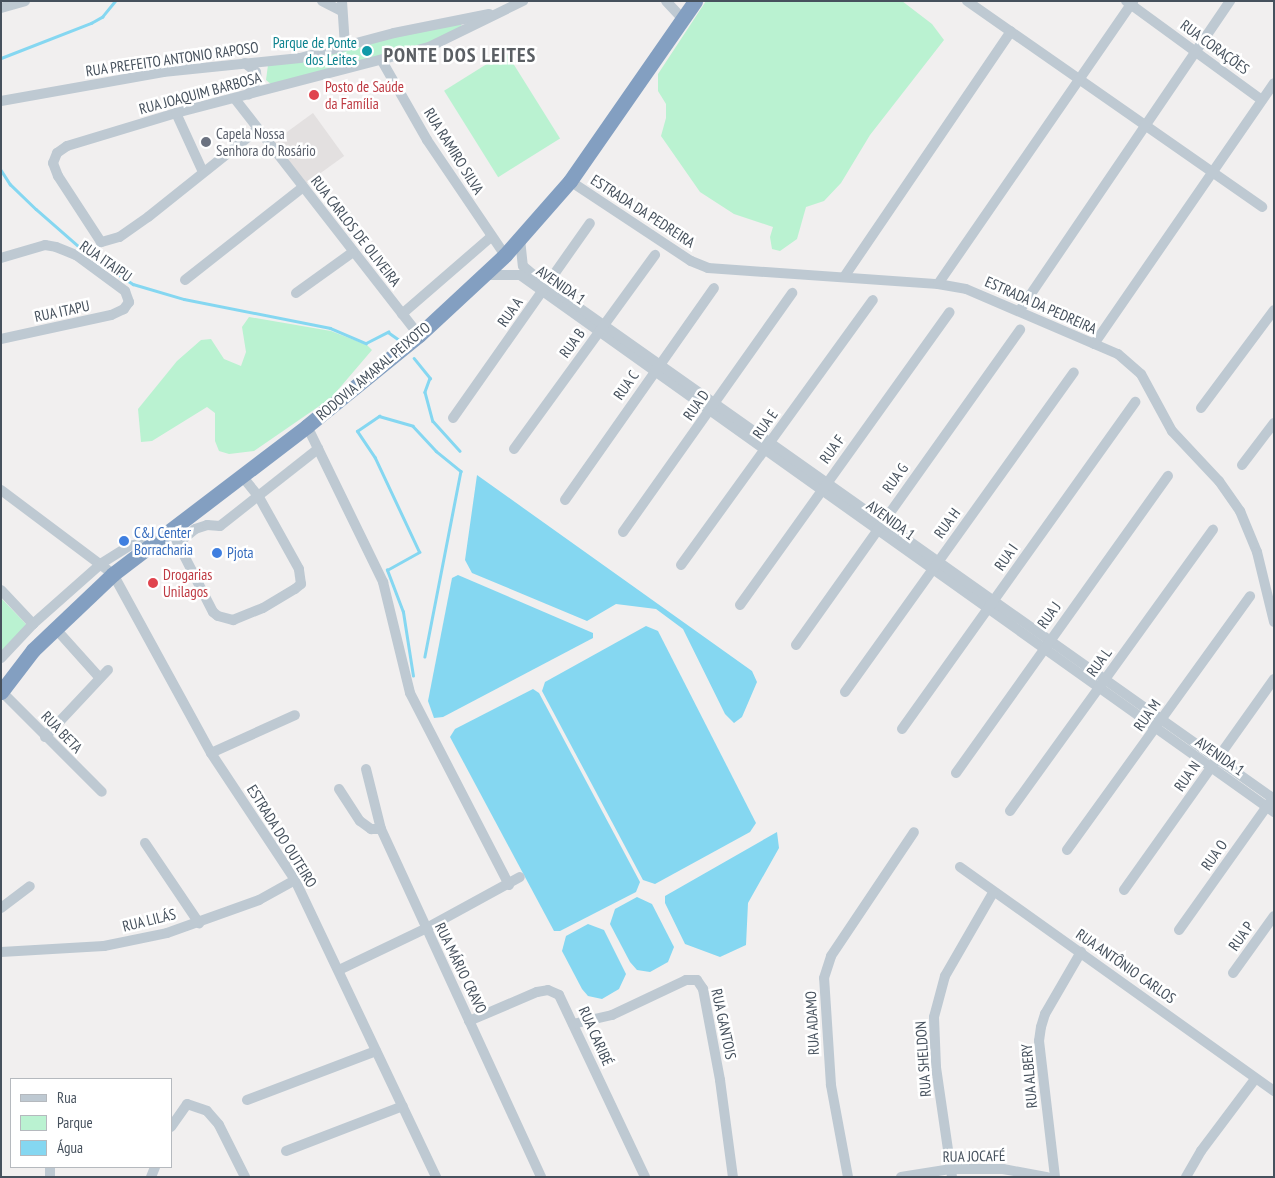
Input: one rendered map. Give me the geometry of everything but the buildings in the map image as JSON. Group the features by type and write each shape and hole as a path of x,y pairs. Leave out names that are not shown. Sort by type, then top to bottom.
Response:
{"highway":[{"name":"RODOVIA AMARAL PEIXOTO","path":"1,692 27,658 55,628 114,574 169,537 242,476 307,426 409,342 505,255 570,181 695,1"}],"street":[{"path":"1,8 25,1"},
{"path":"322,1 342,6 345,46"},
{"path":"493,14 523,1"},
{"path":"666,1 683,20"},
{"path":"967,1 1144,127 1262,207"},
{"path":"1020,310 1230,1"},
{"path":"938,284 1080,80 1130,2"},
{"name":"RUA CORAÇÕES","path":"1130,2 1262,100"},
{"name":"RUA PREFEITO ANTONIO RAPOSO","path":"1,102 163,72 246,62 300,58 460,19 493,14"},
{"name":"RUA JOAQUIM BARBOSA","path":"203,172 148,217 119,237 101,242 58,176 53,163 57,153 62,148 248,94 382,61 429,47 465,32 493,14"},
{"path":"460,19 466,22 465,32"},
{"path":"844,278 1011,31"},
{"path":"266,61 261,76 262,81 272,89"},
{"name":"RUA RAMIRO SILVA","path":"382,61 427,140 505,255"},
{"path":"246,62 256,72 258,80 248,94"},
{"path":"1094,344 1274,83"},
{"name":"RUA CARLOS DE OLIVEIRA","path":"235,99 257,130 402,314 409,342"},
{"path":"176,114 203,172 257,130"},
{"name":"ESTRADA DA PEDREIRA","path":"570,181 691,261 708,268 938,284 966,289 1020,310 1118,354 1141,374 1172,431 1219,482 1240,511 1257,552 1274,622"},
{"path":"185,280 303,187"},
{"name":"RUA A","path":"453,418 590,222"},
{"path":"402,314 491,237"},
{"name":"AVENIDA 1","path":"520,239 523,266 545,288"},
{"name":"RUA ITAIPU","path":"1,258 45,245 56,246 76,256 125,291 129,302 127,306"},
{"path":"296,293 353,252"},
{"name":"RUA B","path":"514,449 655,255"},
{"name":"AVENIDA 1","path":"484,274 516,272 545,288 936,565 994,600 1099,688 1158,724 1272,803"},
{"name":"RUA C","path":"565,500 714,288"},
{"name":"RUA D","path":"624,532 792,293"},
{"name":"RUA E","path":"681,565 874,300"},
{"name":"RUA ITAPU","path":"1,339 111,315 127,306"},
{"path":"1201,408 1274,310"},
{"name":"RUA F","path":"740,605 824,485 950,312"},
{"name":"RUA G","path":"796,645 1020,330"},
{"name":"RUA H","path":"845,692 1074,372"},
{"name":"RUA I","path":"902,729 1136,402"},
{"path":"1242,465 1274,423"},
{"path":"307,426 383,582 410,693 509,885"},
{"path":"1,658 33,624 102,563 129,546 169,537 207,525 220,526 318,449"},
{"path":"169,537 212,612 233,620 263,608 301,584 301,575 258,497 242,476"},
{"name":"RUA J","path":"956,773 1168,476"},
{"name":"ESTRADA DO OUTEIRO","path":"1,490 102,563 114,574 211,753 295,880 436,1177"},
{"name":"RUA L","path":"1010,811 1213,530"},
{"name":"AVENIDA 1","path":"936,565 988,609 1105,679 1158,724"},
{"path":"1,590 33,624"},
{"name":"RUA M","path":"1067,850 1250,596"},
{"path":"55,628 99,677"},
{"path":"45,737 99,677 108,670"},
{"name":"RUA N","path":"1124,890 1274,679"},
{"name":"RUA BETA","path":"1,692 102,792"},
{"path":"211,753 295,715"},
{"name":"RUA MÁRIO CRAVO","path":"366,769 381,829 424,929 541,1177"},
{"path":"339,789 360,821 371,829 381,829"},
{"name":"RUA O","path":"1179,930 1272,803"},
{"name":"RUA ADAMO","path":"848,1177 831,1085 824,991 826,972 831,956 914,832"},
{"path":"144,843 199,923"},
{"name":"RUA ANTÔNIO CARLOS","path":"960,867 993,893 1081,952 1274,1091"},
{"path":"339,970 424,929 509,885 520,877"},
{"name":"RUA LILÁS","path":"1,952 104,946 199,923 259,900 295,880"},
{"path":"1,908 30,886"},
{"name":"RUA SHELDON","path":"951,1173 936,1067 934,1016 945,976 993,893"},
{"name":"RUA P","path":"1234,973 1274,916"},
{"name":"RUA ALBERY","path":"1055,1177 1040,1041 1041,1026 1045,1014 1081,952"},
{"name":"RUA GANTOIS","path":"573,1024 612,1015 686,980 697,980 703,989 734,1177"},
{"name":"RUA CARIBÉ","path":"469,1021 548,990 559,995 645,1177"},
{"path":"247,1100 376,1051"},
{"path":"1186,1177 1201,1151 1255,1078"},
{"path":"172,1126 187,1104 207,1111 219,1125 245,1177"},
{"path":"286,1151 403,1106"},
{"name":"RUA JOCAFÉ","path":"901,1177 1003,1169 1047,1177"}],"shaded area":[{"path":"313,113 344,156 304,185 273,142"}],"green space":[{"path":"706,1 902,1 932,24 944,40 870,135 841,183 824,201 806,207 797,239 780,251 772,249 770,237 773,227 734,214 700,192 661,136 666,118 666,104 658,91 658,74"},
{"name":"Parque de Ponte dos Leites","path":"460,22 463,29 428,44 272,85 266,80 268,65"},
{"path":"506,52 560,139 498,177 444,91"},
{"path":"249,317 331,331 367,345 372,350 331,398 254,451 229,454 219,451 215,441 215,413 207,407 152,441 141,442 138,409 177,361 201,340 211,339 224,359 241,366 246,352 242,327"},
{"path":"1,598 27,625 1,653"}],"water":[{"path":"477,475 752,671 757,682 742,717 734,723 725,714 683,629 656,609 616,604 587,621 472,573 465,560"},
{"path":"458,575 593,633 593,638 443,717 434,718 428,701 452,578"},
{"path":"646,626 658,631 756,823 750,832 655,884 643,880 542,691 545,682"},
{"path":"533,689 539,693 640,882 636,892 560,931 554,931 450,737 455,729"},
{"path":"777,832 779,848 748,903 746,945 720,957 685,944 665,903 665,896"},
{"path":"637,897 652,904 674,947 668,962 650,972 637,970 630,962 610,924 615,909"},
{"path":"588,924 604,930 626,974 619,989 602,999 588,996 582,989 562,951 566,936"}],"waterway":[{"path":"1,58 91,23 102,17 115,1"},
{"path":"1,170 10,184 84,251 133,284 184,299 330,328 366,343 388,332 401,341"},
{"path":"414,358 430,378 425,392 433,421 460,451"},
{"path":"413,676 403,612 387,570 419,552 375,458 357,431 379,416 413,426 436,451 461,471 425,657"}],"place":[{"name":"Parque de Ponte dos Leites","path":"367,51"},
{"name":"Posto de Saúde da Família","path":"314,95"},
{"name":"Capela Nossa Senhora do Rosário","path":"206,142"},
{"name":"C&J Center Borracharia","path":"124,541"},
{"name":"Pjota","path":"217,553"},
{"name":"Drogarias Unilagos","path":"153,583"}],"district":[{"name":"PONTE DOS LEITES","path":"460,55"}]}
